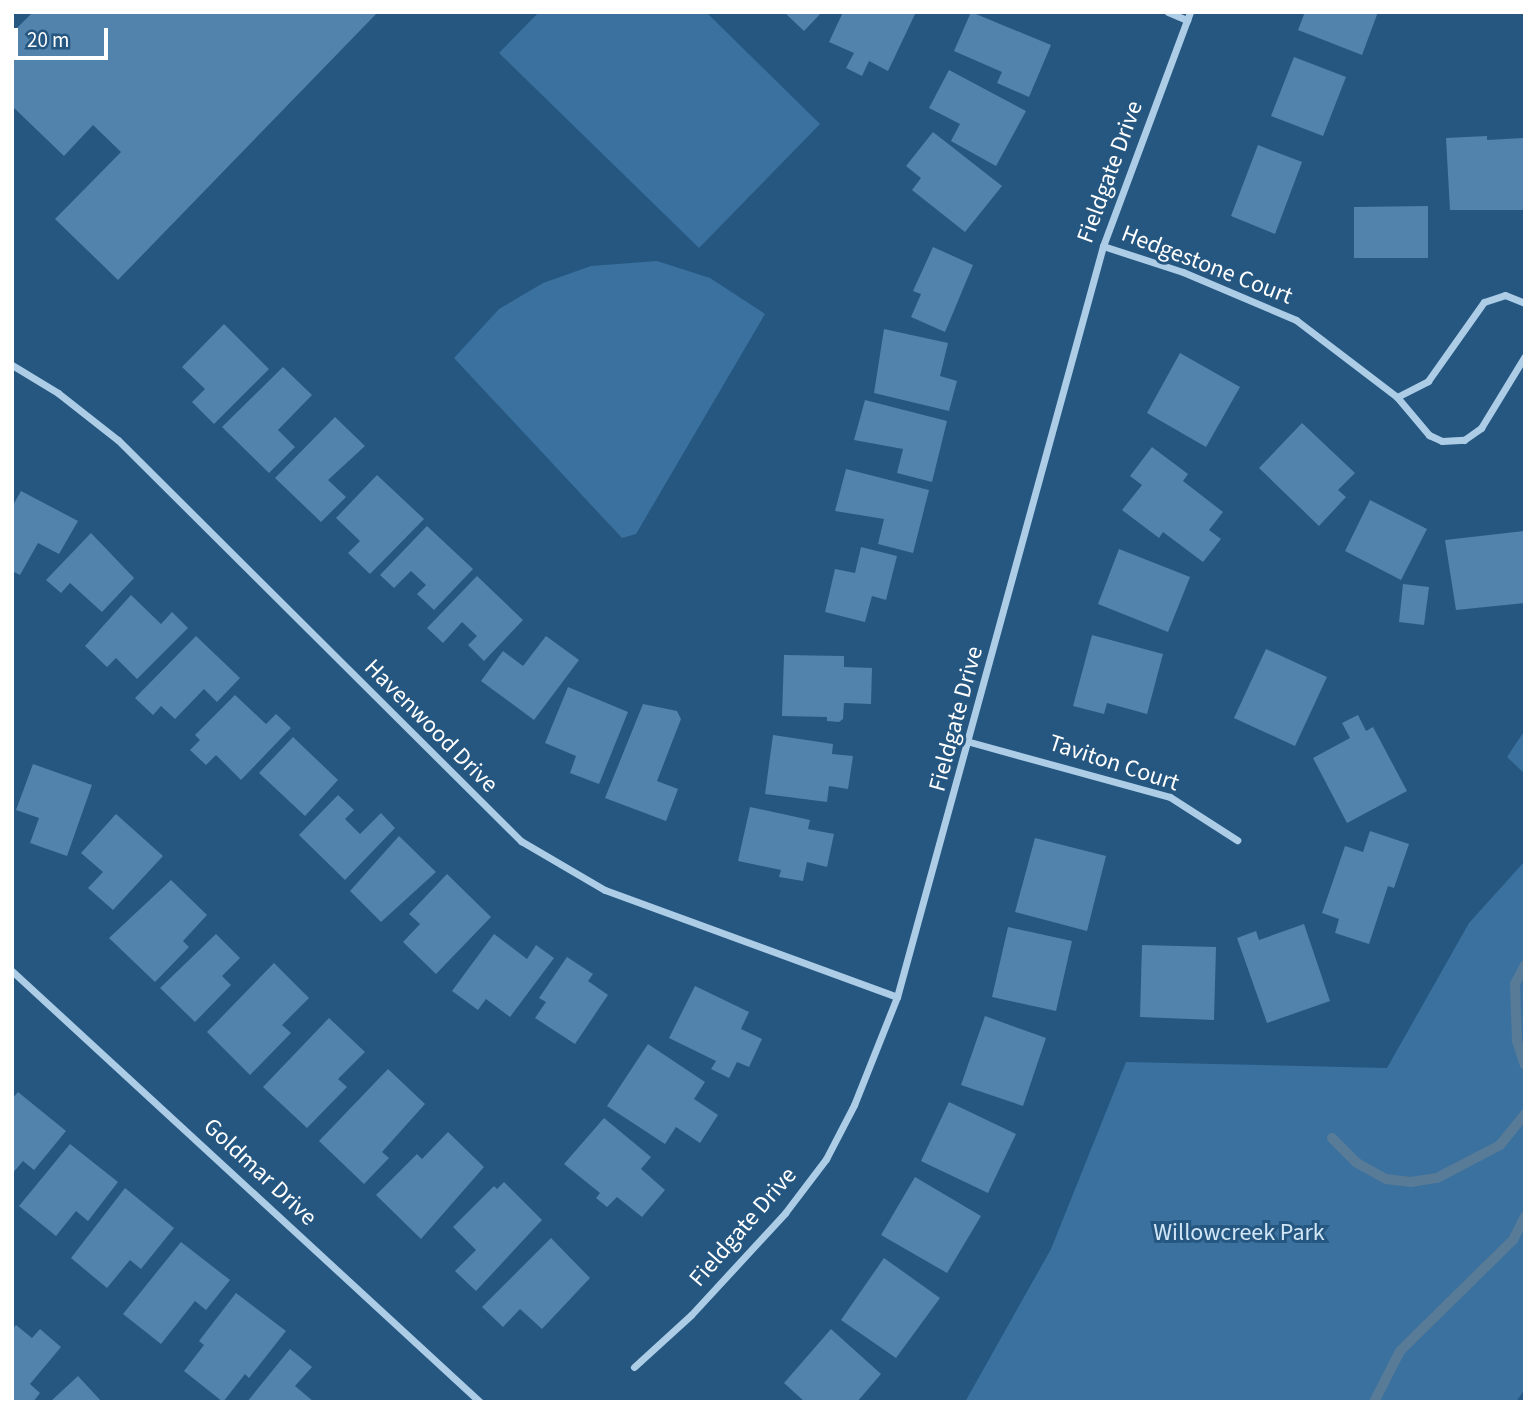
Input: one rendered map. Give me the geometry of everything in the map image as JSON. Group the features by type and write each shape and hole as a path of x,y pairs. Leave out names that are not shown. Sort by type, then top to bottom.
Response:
{"street":[{"path":"1168,12 1189,16"},
{"name":"Fieldgate Drive","path":"634,1367 691,1315 785,1213 826,1159 854,1105 897,997 970,742 1103,246 1189,16"},
{"name":"Hedgestone Court","path":"1103,246 1182,272 1296,320 1397,397 1429,435 1442,441 1464,440 1481,428 1525,356"},
{"path":"1397,397 1428,381 1484,302 1505,295 1525,303"},
{"name":"Havenwood Drive","path":"12,365 58,393 118,440 521,841 605,890 897,997"},
{"name":"Taviton Court","path":"970,742 1170,797 1237,840"},
{"name":"Goldmar Drive","path":"12,971 480,1402"}],"green space":[{"path":"539,12 706,12 820,124 699,248 499,53"},
{"path":"657,261 710,278 765,314 636,534 622,538 454,358 499,309 543,283 591,266"},
{"path":"1525,730 1525,774 1507,757"},
{"name":"Willowcreek Park","path":"1525,861 1525,1389 1516,1402 965,1402 1051,1249 1126,1062 1387,1068 1469,923"}],"building":[{"path":"33,12 378,12 118,280 55,219 121,152 93,125 64,156 12,106 12,33"},
{"path":"784,12 822,12 804,31"},
{"path":"843,12 916,12 888,71 869,61 862,76 846,68 854,53 829,42"},
{"path":"971,12 1051,45 1029,97 997,83 1002,72 954,51"},
{"path":"1305,12 1378,12 1362,55 1298,30"},
{"path":"1294,57 1346,77 1323,136 1271,116"},
{"path":"949,70 1026,111 996,166 951,141 960,124 929,108"},
{"path":"933,132 1002,186 965,232 912,190 921,178 906,166"},
{"path":"1487,136 1487,140 1523,138 1525,210 1450,210 1446,138"},
{"path":"1258,145 1302,162 1275,234 1231,216"},
{"path":"1428,206 1428,258 1354,258 1354,207"},
{"path":"933,247 973,265 945,332 911,317 921,294 913,291"},
{"path":"224,324 269,369 214,424 192,402 205,389 182,367"},
{"path":"884,329 948,343 940,376 957,381 949,411 874,393"},
{"path":"1180,353 1240,387 1206,447 1147,413"},
{"path":"283,367 312,395 278,430 295,447 269,473 222,427"},
{"path":"865,400 947,421 932,482 897,473 903,449 854,440"},
{"path":"335,417 365,446 328,480 346,497 321,522 275,478"},
{"path":"1302,423 1355,473 1338,490 1346,497 1319,526 1259,468"},
{"path":"1152,447 1188,474 1183,481 1223,512 1209,530 1221,539 1203,562 1163,532 1159,538 1122,510 1142,485 1130,476"},
{"path":"846,469 929,490 913,553 878,544 884,519 835,511"},
{"path":"377,475 424,519 370,574 348,553 360,541 336,518"},
{"path":"21,491 78,521 59,554 38,543 20,575 12,571 12,507"},
{"path":"1370,500 1427,529 1401,580 1345,551"},
{"path":"427,526 473,569 434,610 417,594 426,585 411,571 394,588 380,575"},
{"path":"1524,531 1525,603 1456,610 1445,540"},
{"path":"91,533 134,578 102,612 70,583 61,593 46,580"},
{"path":"861,547 897,556 886,600 872,596 865,622 825,612 835,569 855,573"},
{"path":"1119,549 1190,577 1168,632 1098,604"},
{"path":"477,576 523,620 484,661 468,645 477,636 462,622 443,643 427,628"},
{"path":"1403,584 1429,587 1424,625 1399,622"},
{"path":"131,595 161,624 172,612 188,628 137,679 116,658 107,667 85,646"},
{"path":"1092,635 1163,654 1147,714 1107,703 1104,714 1073,706"},
{"path":"196,636 240,678 217,702 204,689 175,719 161,706 153,715 135,698"},
{"path":"546,636 579,660 534,720 481,681 503,651 523,666"},
{"path":"1266,649 1327,677 1295,746 1234,718"},
{"path":"784,655 844,656 844,667 872,668 871,704 844,703 843,719 839,722 827,721 827,717 782,716"},
{"path":"568,687 628,712 599,784 570,773 576,756 545,743"},
{"path":"235,695 266,724 276,714 291,728 241,780 216,755 206,765 190,750 200,740 195,735"},
{"path":"643,704 677,711 681,719 657,781 678,789 666,821 605,798"},
{"path":"1358,715 1366,731 1373,727 1407,791 1347,823 1313,758 1350,738 1342,723"},
{"path":"773,735 833,744 832,754 853,756 848,789 829,786 827,802 765,794"},
{"path":"293,737 338,780 305,816 259,773"},
{"path":"33,764 92,785 67,856 30,843 39,818 16,810"},
{"path":"338,795 354,810 345,819 360,834 381,813 395,828 345,880 299,835"},
{"path":"750,807 810,820 808,829 834,834 827,867 807,862 803,881 779,877 781,870 738,861"},
{"path":"116,814 163,856 113,910 88,888 103,872 81,853"},
{"path":"1370,831 1409,844 1394,888 1388,886 1369,944 1335,933 1339,919 1322,913 1345,846 1363,852"},
{"path":"399,836 436,872 381,922 350,891"},
{"path":"1035,838 1106,856 1087,931 1015,912"},
{"path":"447,874 491,917 436,974 403,942 420,924 409,914"},
{"path":"171,880 207,915 183,941 189,947 155,982 109,938"},
{"path":"1304,924 1330,1001 1267,1023 1237,938 1256,931 1259,940"},
{"path":"1008,927 1072,941 1056,1011 992,997"},
{"path":"216,934 240,958 222,976 231,985 195,1022 160,988"},
{"path":"494,934 527,959 536,945 554,958 510,1017 486,999 478,1010 452,991"},
{"path":"1142,945 1216,947 1214,1020 1140,1017"},
{"path":"567,957 593,974 588,981 608,995 575,1044 535,1018 546,1002 539,998"},
{"path":"274,963 309,998 282,1025 291,1033 250,1075 207,1032"},
{"path":"695,986 749,1012 741,1029 762,1039 749,1067 737,1062 729,1078 711,1069 716,1061 669,1038"},
{"path":"985,1016 1046,1038 1023,1106 961,1085"},
{"path":"329,1018 365,1052 338,1079 347,1087 307,1128 263,1087"},
{"path":"648,1044 705,1082 694,1099 718,1115 700,1143 676,1127 665,1144 607,1106"},
{"path":"388,1069 425,1104 382,1152 389,1158 364,1184 319,1141"},
{"path":"18,1092 66,1131 34,1170 23,1161 12,1174 12,1099"},
{"path":"949,1102 1016,1134 988,1193 921,1161"},
{"path":"604,1118 651,1157 641,1169 665,1190 642,1217 617,1197 607,1207 596,1198 600,1193 564,1164"},
{"path":"448,1132 484,1167 421,1239 376,1195 417,1154 422,1159"},
{"path":"70,1144 118,1182 88,1221 76,1211 56,1236 19,1206"},
{"path":"915,1177 981,1216 947,1273 881,1235"},
{"path":"504,1182 542,1220 476,1291 455,1271 476,1250 453,1227 494,1186 497,1189"},
{"path":"125,1188 174,1228 141,1269 130,1260 107,1288 71,1258"},
{"path":"551,1238 590,1278 542,1329 520,1309 503,1327 482,1307"},
{"path":"181,1242 230,1280 206,1310 195,1301 161,1344 123,1314"},
{"path":"884,1258 940,1298 896,1358 841,1320"},
{"path":"236,1293 286,1331 249,1378 245,1374 223,1402 184,1371 204,1345 199,1341"},
{"path":"16,1325 32,1338 40,1329 61,1347 30,1384 40,1393 33,1402 12,1402 12,1329"},
{"path":"831,1329 881,1374 857,1402 805,1402 784,1383"},
{"path":"290,1349 312,1367 295,1386 314,1402 247,1402"},
{"path":"78,1376 102,1402 50,1402"}],"waterway":[{"path":"1525,965 1515,984 1517,1041 1525,1065"},
{"path":"1332,1138 1357,1163 1386,1179 1411,1182 1437,1178 1500,1145 1525,1114"},
{"path":"1374,1402 1400,1351 1513,1240 1525,1216"}]}
